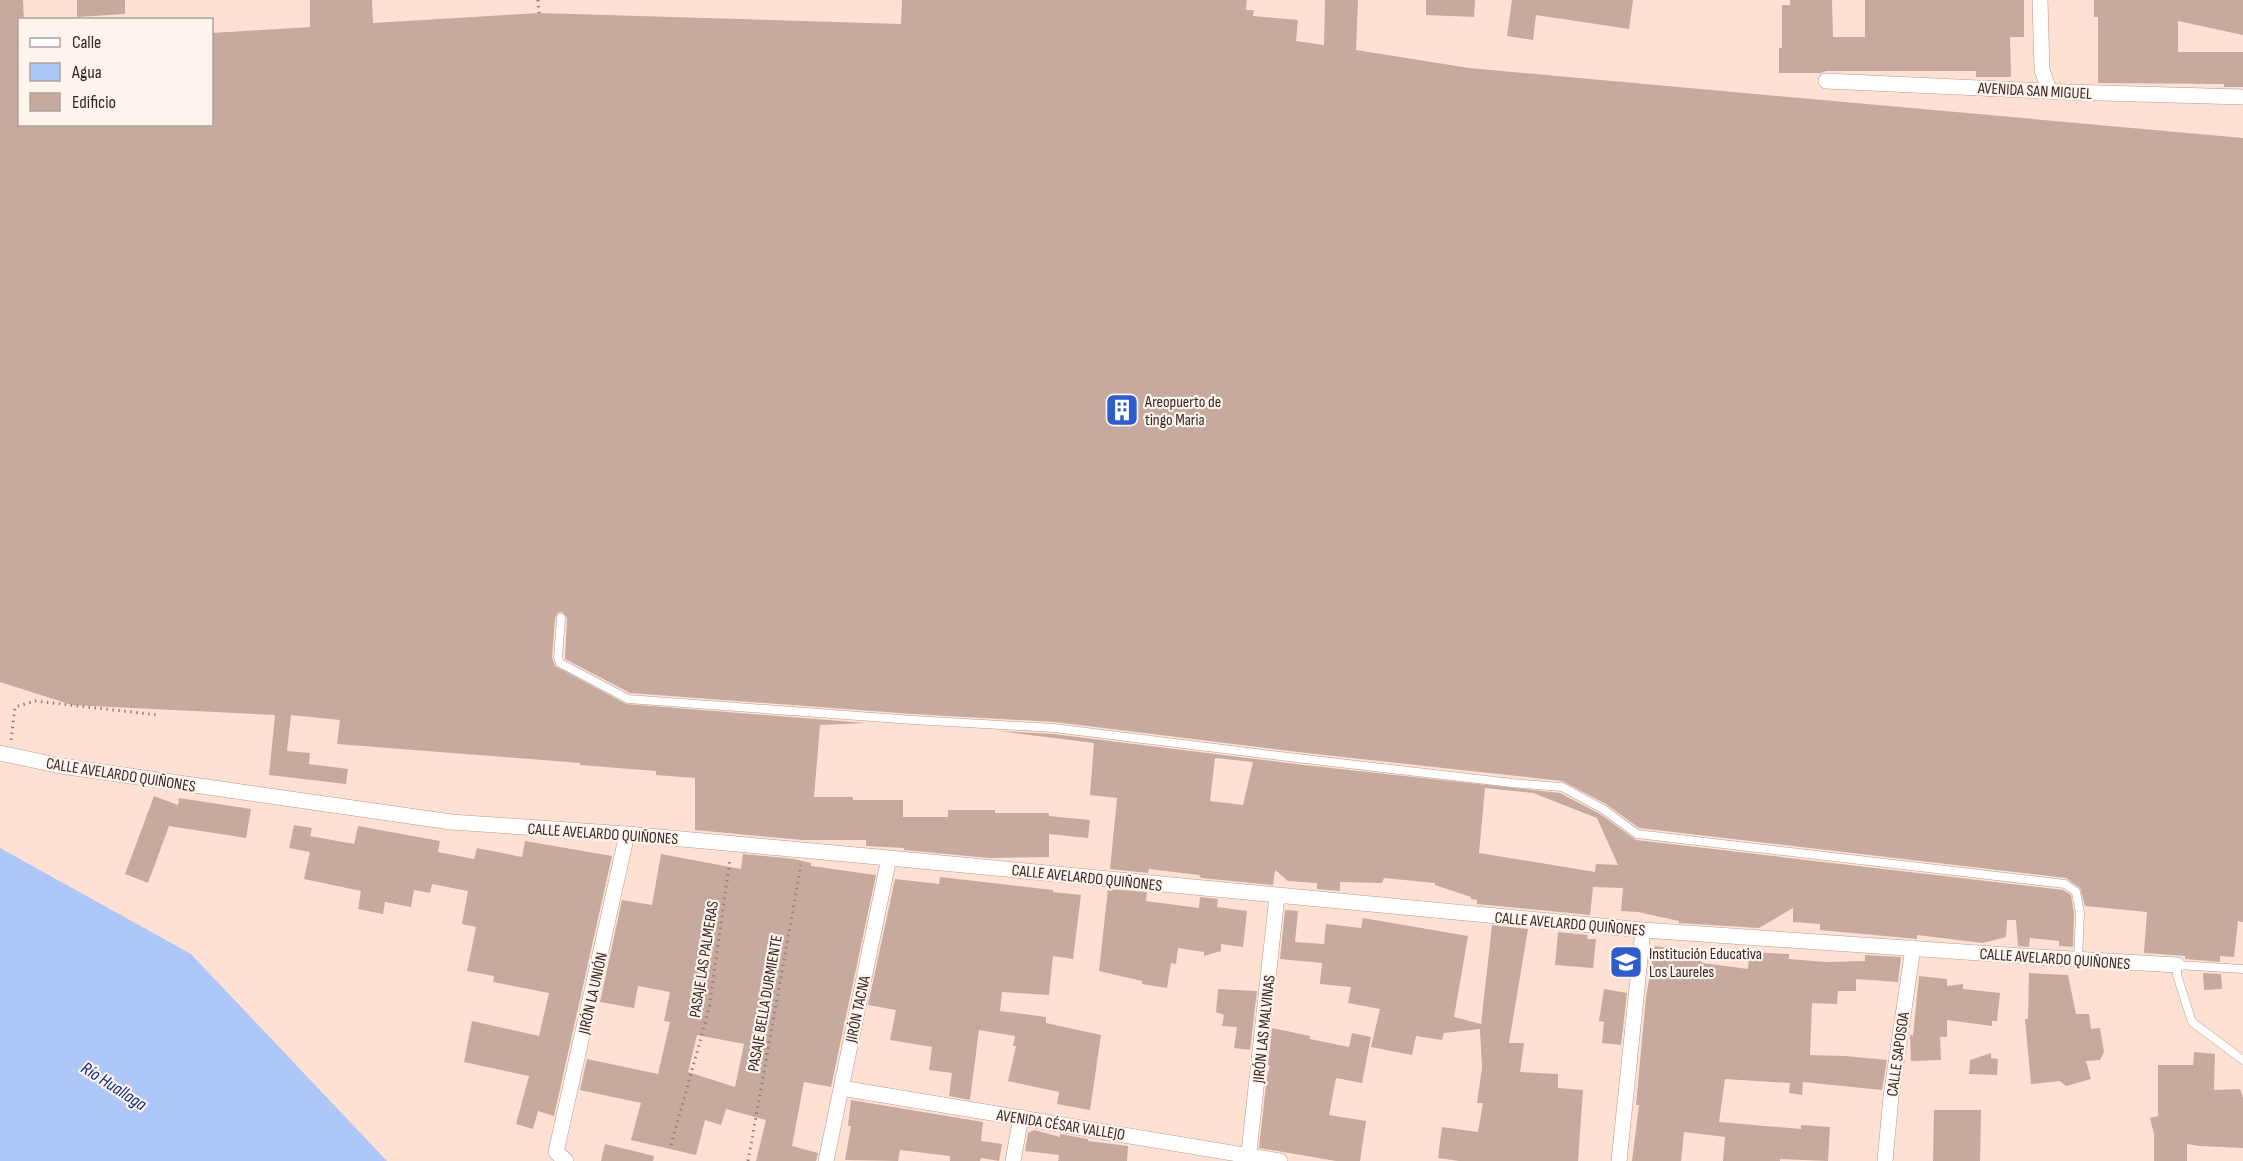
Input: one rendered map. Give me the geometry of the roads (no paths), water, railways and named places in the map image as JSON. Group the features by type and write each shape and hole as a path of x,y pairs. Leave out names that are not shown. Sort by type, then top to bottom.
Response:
{"street":[{"path":"2040,0 2042,70 2049,90"},
{"name":"AVENIDA SAN MIGUEL","path":"1826,81 2243,98"},
{"name":"CALLE AVELARDO QUIÑONES","path":"5,748 61,766 451,822 627,834 804,850 1643,930 2177,965"},
{"name":"JIRÓN LA UNIÓN","path":"561,1156 627,834"},
{"name":"JIRÓN TACNA","path":"826,1161 889,858"},
{"name":"JIRÓN LAS MALVINAS","path":"1248,1158 1277,896"},
{"path":"1618,1161 1643,930"},
{"name":"CALLE SAPOSOA","path":"1885,1161 1892,1087 1913,948"},
{"name":"AVENIDA CÉSAR VALLEJO","path":"841,1088 1021,1117 1248,1158 1280,1161"},
{"path":"1013,1161 1021,1117"}],"lane":[{"path":"561,618 558,658 560,663 628,699 1054,728 1352,765 1562,787 1602,809 1637,834 2065,884 2076,892 2080,913 2078,960"},
{"path":"2243,969 2177,965 2177,975 2192,1022 2243,1060"}],"water":[{"name":"Río Huallaga","path":"0,848 191,954 387,1161 0,1161"}],"place":[{"name":"Areopuerto de tingo Maria","path":"1122,410"},
{"name":"Institución Educativa Los Laureles","path":"1626,962"}]}
